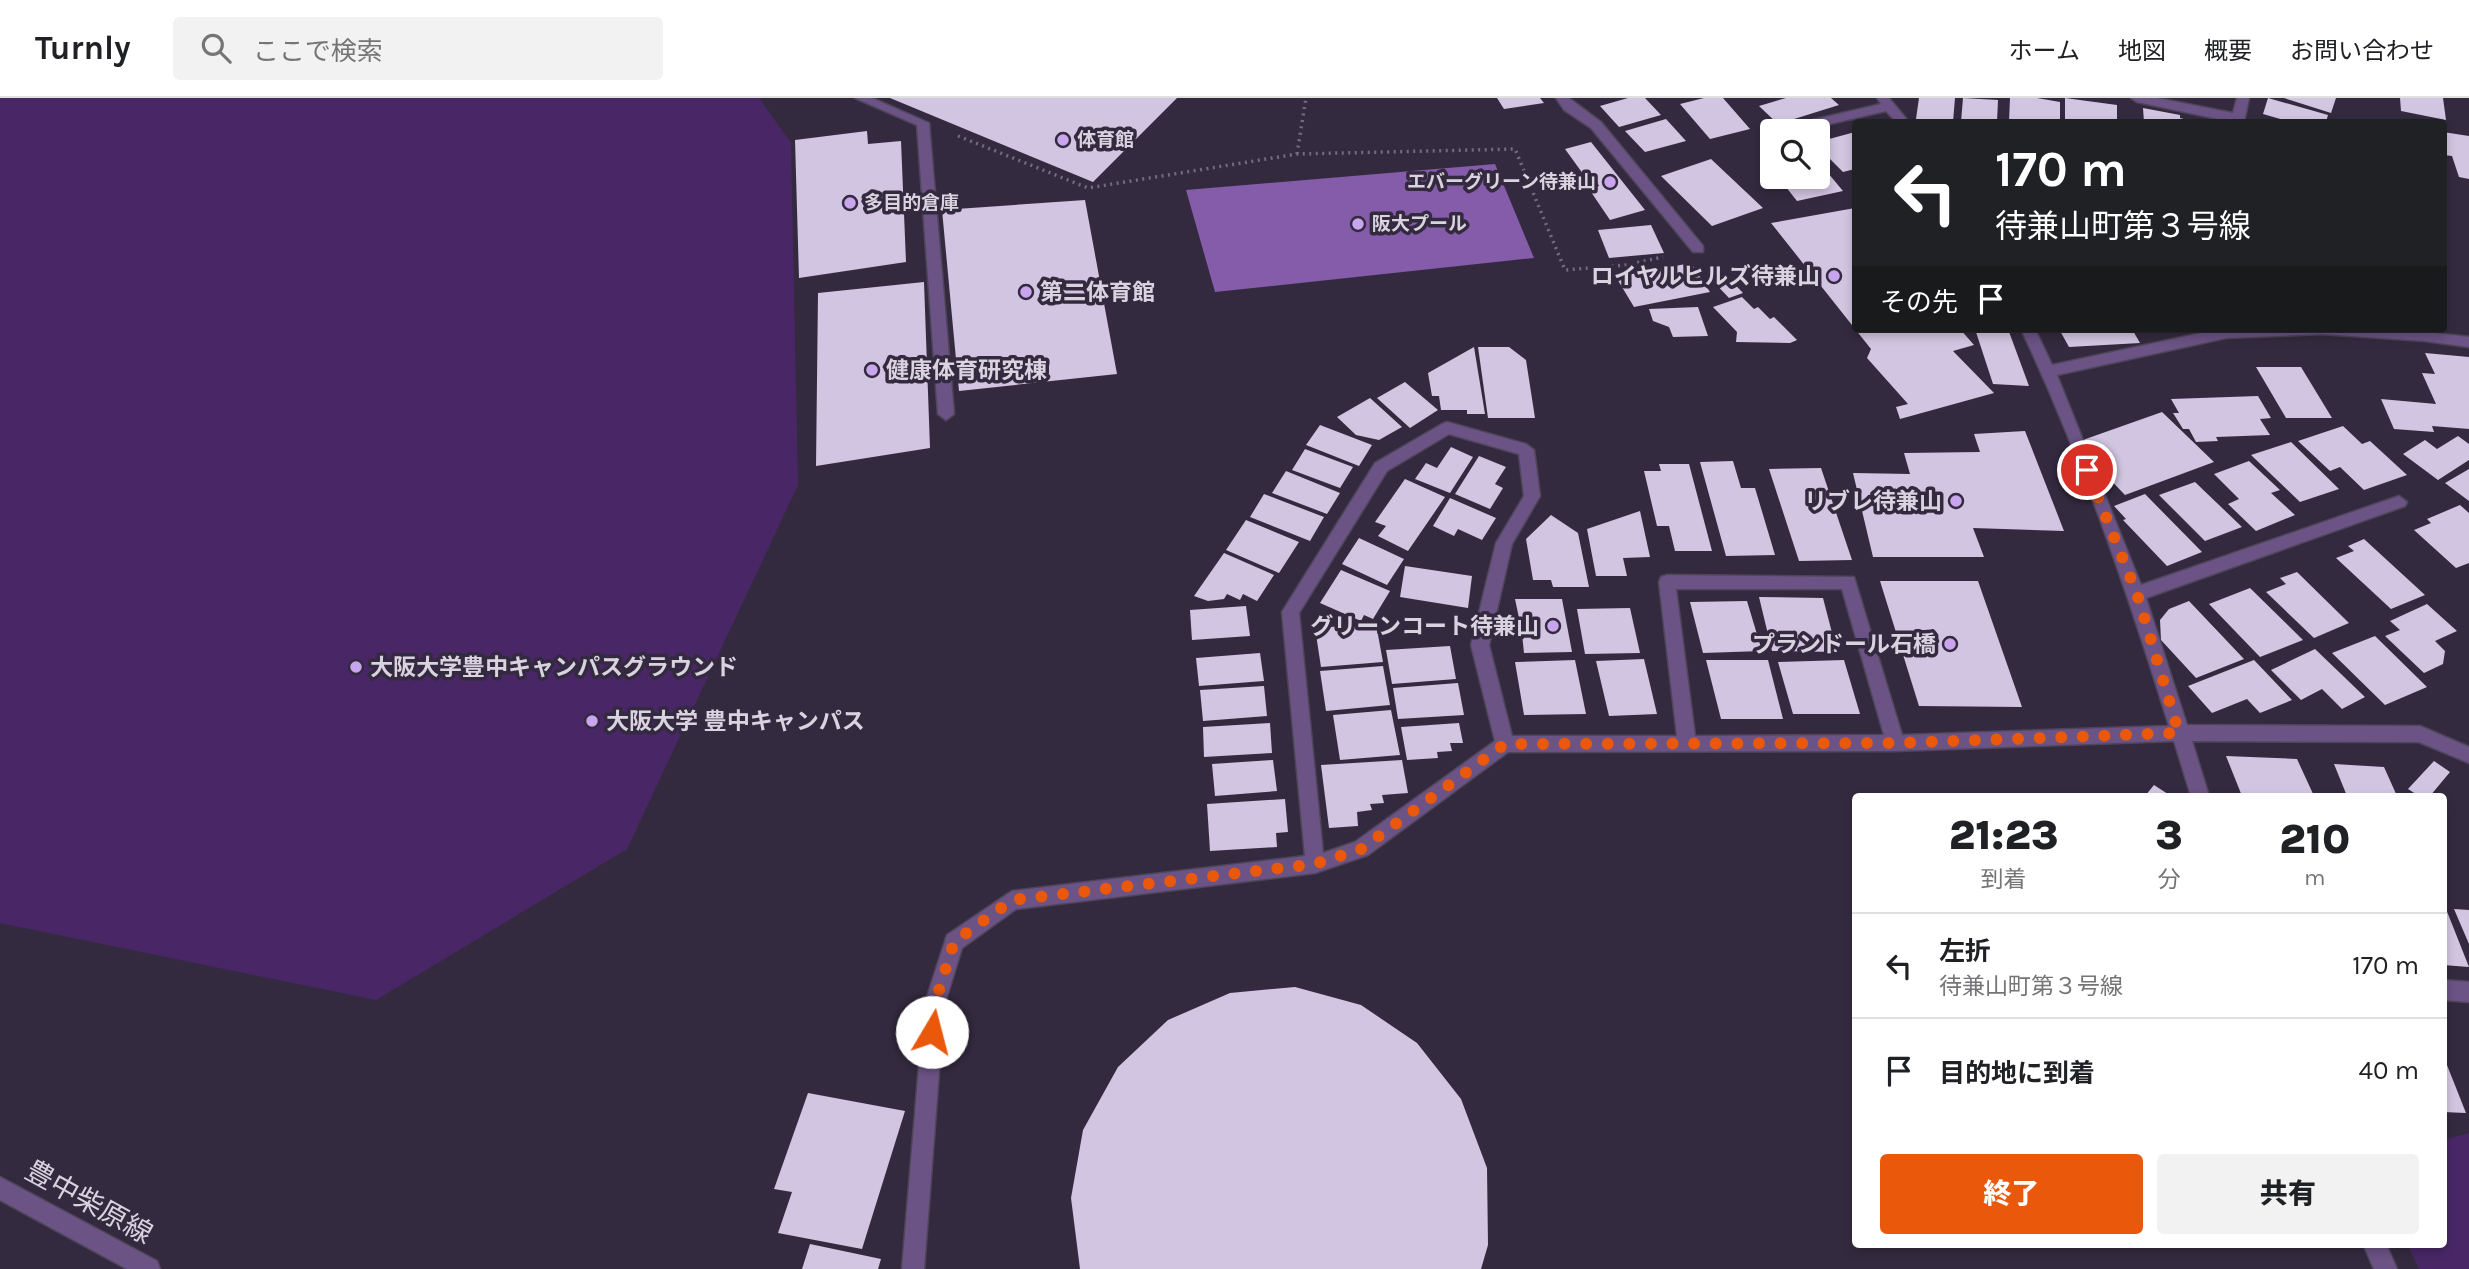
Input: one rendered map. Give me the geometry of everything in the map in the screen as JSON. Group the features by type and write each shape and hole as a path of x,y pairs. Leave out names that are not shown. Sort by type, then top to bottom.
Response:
{"street":[{"path":"861,98 923,123 946,414"},
{"path":"1562,98 1569,107 1596,125 1698,249"},
{"path":"2137,98 2233,119"},
{"path":"2238,119 2243,98"},
{"path":"1826,119 1886,102 1900,119"},
{"path":"2030,333 2048,371 2137,594 2199,793"},
{"path":"2048,371 2217,333"},
{"path":"2374,333 2469,342"},
{"path":"1315,864 1290,612 1381,467 1447,428 1526,450 1532,496 1504,543 1480,645 1505,744"},
{"path":"2137,594 2399,502"},
{"path":"1687,741 1667,582 1848,582 1895,743"},
{"path":"913,1269 934,1006 954,942 1012,900 1315,864 1361,849 1505,744 1687,741 1895,743 2179,733 2420,734 2469,755"},
{"path":"2447,990 2469,992"},
{"name":"豊中柴原線","path":"0,1188 149,1269"},
{"path":"2376,1248 2386,1269"}],"path":[{"path":"1297,154 1306,98"},
{"path":"923,123 1088,188 1297,154 1515,149 1565,270 1626,265 1698,249"}],"shaded area":[{"name":"大阪大学豊中キャンパスグラウンド","path":"0,98 759,98 791,143 798,485 627,849 376,1000 0,923"},
{"name":"阪大プール","path":"1495,164 1534,258 1215,292 1186,190"},
{"path":"2469,1133 2469,1269 2419,1269 2409,1248 2447,1248 2447,1139"}],"building":[{"name":"体育館","path":"890,98 1177,98 1093,182"},
{"path":"1497,98 1540,98 1544,103 1504,109"},
{"path":"1628,98 1645,98 1661,115 1619,127 1600,106"},
{"path":"1704,98 1723,98 1750,129 1710,139 1680,104"},
{"path":"1786,98 1831,98 1839,105 1794,119 1773,119 1759,106"},
{"path":"1919,98 1955,98 1953,119 1916,119"},
{"path":"1963,98 1998,100 1997,119 1961,119"},
{"path":"2010,98 2037,98 2060,102 2060,119 2009,119"},
{"path":"2065,98 2117,105 2117,119 2065,119"},
{"path":"2268,98 2328,115 2327,119 2280,119 2263,114"},
{"path":"2284,98 2336,98 2331,113"},
{"path":"2400,98 2443,98 2446,119 2441,119 2401,111"},
{"path":"2143,108 2180,115 2184,119 2144,119"},
{"path":"1666,119 1686,141 1645,152 1625,131"},
{"name":"多目的倉庫","path":"867,131 868,144 901,141 906,262 799,278 795,140"},
{"path":"1852,133 1852,170 1843,172 1830,159 1830,139"},
{"path":"2447,133 2469,136 2469,179 2459,177 2452,156 2447,155"},
{"name":"エバーグリーン待兼山","path":"1591,142 1645,210 1610,220 1589,189 1599,186 1594,175 1586,178 1565,149"},
{"path":"1711,159 1763,208 1712,226 1661,176"},
{"path":"1830,175 1843,191 1797,201 1788,189 1830,189"},
{"name":"第二体育館","path":"1085,200 1117,374 959,391 942,210"},
{"path":"1852,209 1852,325 1771,223"},
{"path":"1651,225 1664,253 1609,258 1598,230"},
{"path":"1691,263 1710,292 1634,307 1616,277"},
{"path":"1724,273 1743,293 1729,298 1710,278"},
{"name":"健康体育研究棟","path":"924,282 930,448 816,466 818,293"},
{"path":"1742,297 1770,319 1774,317 1797,340 1790,343 1736,342 1737,332 1713,307"},
{"path":"1698,307 1708,336 1673,337 1669,327 1653,321 1649,309"},
{"path":"1858,333 1964,333 1974,345 1953,351 1994,393 1900,419 1896,407 1908,404 1867,358 1871,349"},
{"path":"1976,333 2009,333 2029,386 1993,384"},
{"path":"2061,333 2134,333 2140,343 2069,347"},
{"path":"1474,347 1485,414 1467,414 1467,410 1441,410 1439,396 1432,396 1428,373"},
{"path":"1478,347 1509,347 1526,360 1535,418 1488,418"},
{"path":"2425,353 2469,357 2469,429 2432,426 2434,432 2394,429 2381,399 2436,404 2422,373 2435,374"},
{"path":"2256,367 2301,367 2332,418 2286,418"},
{"path":"1405,382 1438,410 1410,428 1377,398"},
{"path":"2258,396 2271,418 2260,419 2270,435 2216,437 2218,441 2196,442 2189,429 2183,429 2173,413 2179,413 2171,399"},
{"path":"1370,398 1402,427 1379,440 1356,435 1337,417"},
{"path":"2162,412 2214,462 2125,495 2101,470 2107,468 2080,441"},
{"path":"1320,425 1372,445 1359,466 1306,445"},
{"path":"2343,426 2362,444 2370,441 2407,475 2364,490 2340,467 2330,471 2298,441"},
{"name":"リブレ待兼山","path":"2025,431 2064,531 1973,528 1984,557 1873,557 1853,473 1910,474 1904,453 1980,452 1974,434"},
{"path":"2458,436 2469,444 2469,460 2438,480 2403,454 2425,440 2437,449"},
{"path":"2291,442 2339,489 2300,502 2251,455"},
{"path":"1451,447 1473,457 1450,493 1415,479 1426,463 1437,468"},
{"path":"1305,449 1353,467 1340,488 1292,470"},
{"path":"1479,456 1506,467 1495,484 1503,488 1490,509 1455,494"},
{"path":"1733,461 1741,488 1755,488 1775,555 1726,556 1700,462"},
{"path":"2249,461 2280,490 2271,493 2295,515 2256,531 2228,504 2239,499 2214,474"},
{"path":"1659,464 1689,464 1712,551 1675,551 1669,526 1657,526 1644,471 1661,471"},
{"path":"1821,468 1852,560 1799,561 1769,469"},
{"path":"2469,469 2469,501 2445,483"},
{"path":"1286,471 1340,493 1327,514 1272,493"},
{"path":"1405,479 1445,497 1408,551 1378,536 1386,526 1375,522"},
{"path":"2195,482 2242,527 2205,541 2159,495"},
{"path":"1264,494 1324,517 1310,541 1250,517"},
{"path":"2145,494 2202,552 2167,566 2123,520 2126,519 2114,506"},
{"path":"1450,498 1496,518 1482,540 1458,529 1454,536 1433,526"},
{"path":"2460,505 2469,513 2469,563 2456,568 2414,530 2431,523 2427,519"},
{"path":"1640,511 1650,557 1623,558 1627,576 1596,576 1587,529"},
{"path":"1551,515 1578,533 1589,587 1553,587 1551,580 1533,580 1526,539"},
{"path":"1246,520 1299,542 1279,573 1226,550"},
{"path":"1359,538 1404,559 1387,585 1342,564"},
{"path":"2364,539 2425,595 2391,609 2336,558 2354,551 2348,546"},
{"path":"1224,553 1274,575 1257,601 1243,594 1240,600 1227,594 1224,599 1208,601 1194,596"},
{"path":"1405,566 1472,576 1468,608 1400,597"},
{"path":"1341,570 1390,591 1373,619 1364,615 1361,621 1320,603"},
{"path":"2297,572 2349,623 2314,638 2266,592 2286,584 2280,578"},
{"name":"プランドール石橋","path":"1880,581 1978,581 2022,707 1919,706"},
{"path":"2250,588 2303,640 2260,657 2209,604"},
{"path":"1759,597 1823,598 1837,652 1772,651"},
{"name":"グリーンコート待兼山","path":"1515,599 1562,599 1572,652 1524,653 1522,634 1540,634 1539,618 1519,618"},
{"path":"1747,601 1762,651 1703,653 1690,602"},
{"path":"2189,601 2244,659 2196,678 2161,640 2160,620 2169,609"},
{"path":"2427,604 2457,631 2435,641 2445,651 2443,664 2424,673 2385,636 2400,630 2390,621"},
{"path":"1246,606 1250,636 1192,640 1190,610"},
{"path":"1630,608 1640,653 1585,654 1577,609"},
{"path":"1376,624 1383,662 1321,667 1315,628"},
{"path":"2375,636 2427,687 2385,705 2332,653"},
{"path":"1450,646 1456,679 1392,684 1386,650"},
{"path":"2315,649 2365,697 2342,709 2322,689 2301,700 2271,670"},
{"path":"1260,653 1264,681 1199,686 1196,658"},
{"path":"1644,659 1657,714 1609,716 1596,661"},
{"path":"1575,660 1586,714 1524,715 1515,662"},
{"path":"1706,660 1768,660 1783,719 1721,719"},
{"path":"1844,660 1860,714 1793,714 1778,662"},
{"path":"2254,660 2292,700 2260,713 2247,699 2212,713 2188,686"},
{"path":"1383,666 1390,705 1326,711 1320,671"},
{"path":"1458,683 1464,715 1398,719 1393,688"},
{"path":"1264,686 1267,716 1203,721 1200,690"},
{"path":"1391,710 1400,755 1340,760 1333,715"},
{"path":"1270,723 1272,753 1204,757 1203,727"},
{"path":"1459,723 1463,743 1450,743 1452,751 1437,752 1438,758 1407,760 1401,727"},
{"path":"2226,756 2297,759 2313,793 2241,793"},
{"path":"1273,760 1277,791 1215,796 1212,764"},
{"path":"1402,760 1408,793 1382,795 1384,803 1370,804 1372,810 1357,812 1358,826 1329,828 1321,765"},
{"path":"2434,761 2450,772 2432,793 2414,793 2408,789"},
{"path":"2334,764 2384,767 2396,793 2346,793"},
{"path":"2154,785 2166,793 2147,793"},
{"path":"1285,799 1288,832 1276,833 1277,847 1210,851 1207,804"},
{"path":"2454,909 2469,910 2469,944"},
{"path":"2447,912 2469,967 2447,965"},
{"path":"1295,987 1361,1005 1417,1043 1461,1099 1487,1168 1488,1245 1481,1269 1080,1269 1071,1198 1083,1130 1118,1067 1168,1020 1230,993"},
{"path":"2447,1065 2466,1113 2447,1112"},
{"path":"808,1093 905,1111 862,1249 778,1233 792,1192 774,1189"},
{"path":"810,1244 881,1259 878,1269 802,1269"}],"place":[{"name":"体育館","path":"1063,140"},
{"name":"エバーグリーン待兼山","path":"1610,182"},
{"name":"多目的倉庫","path":"850,203"},
{"name":"阪大プール","path":"1358,224"},
{"name":"ロイヤルヒルズ待兼山","path":"1834,276"},
{"name":"第二体育館","path":"1026,292"},
{"name":"健康体育研究棟","path":"872,370"},
{"name":"リブレ待兼山","path":"1956,501"},
{"name":"グリーンコート待兼山","path":"1553,626"},
{"name":"プランドール石橋","path":"1950,644"},
{"name":"大阪大学豊中キャンパスグラウンド","path":"356,667"},
{"name":"大阪大学 豊中キャンパス","path":"592,721"}],"route":[{"path":"932,1032 934,1006 954,942 1012,900 1315,864 1361,849 1505,744 1642,741 1895,743 2179,733 2137,594 2087,470"}]}
